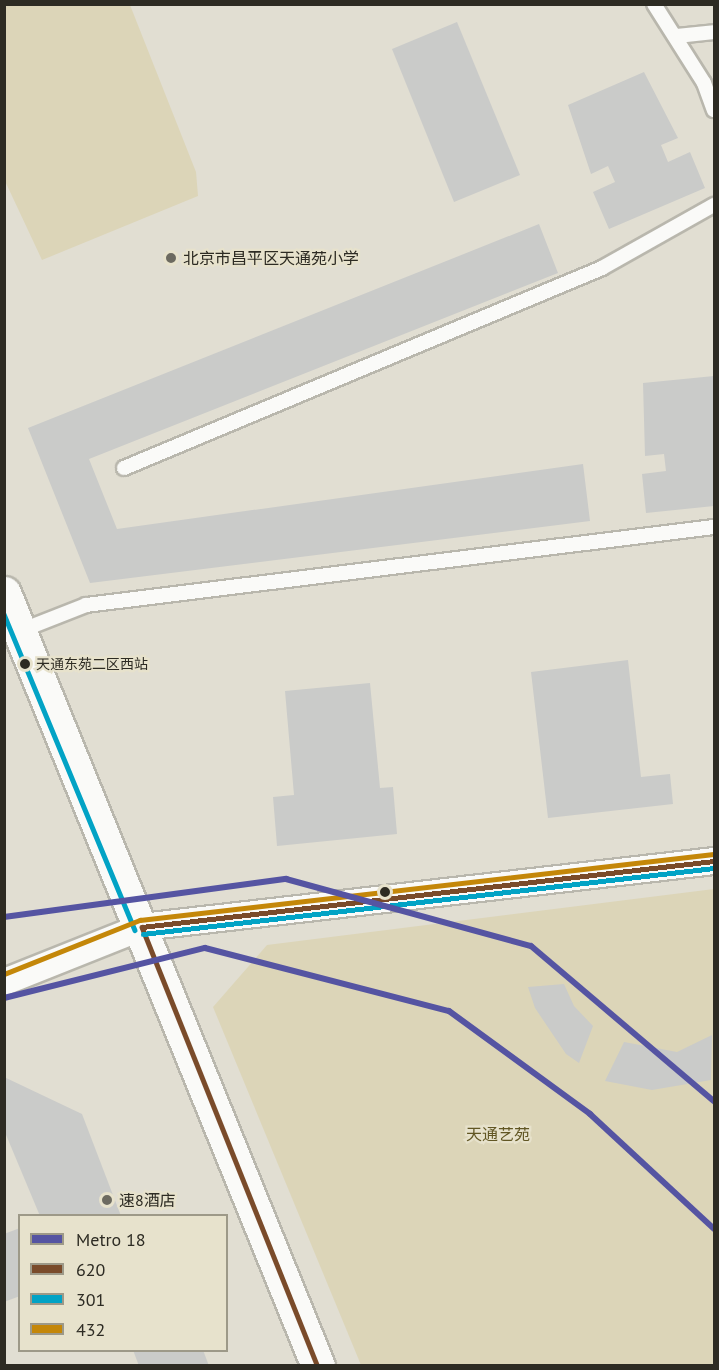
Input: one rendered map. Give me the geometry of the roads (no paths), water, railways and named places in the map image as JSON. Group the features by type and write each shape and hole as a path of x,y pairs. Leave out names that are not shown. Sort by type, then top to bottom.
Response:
{"street":[{"path":"4,593 142,927 318,1365"},
{"path":"4,982 142,927 714,861"}],"lane":[{"path":"654,4 676,36 714,110"},
{"path":"676,36 714,32"},
{"path":"124,468 602,268 714,205"},
{"path":"20,631 86,605 714,527"}],"metro line":[{"name":"18","path":"4,917 286,879 531,946 714,1101"},
{"name":"18","path":"4,998 205,948 449,1011 590,1114 714,1229"}],"place":[{"name":"北京市昌平区天通苑小学","path":"171,258"},
{"name":"天通东苑二区西站","path":"25,664"},
{"name":"速8酒店","path":"107,1200"}],"park label":[{"name":"天通艺苑","path":"498,1134"}]}
